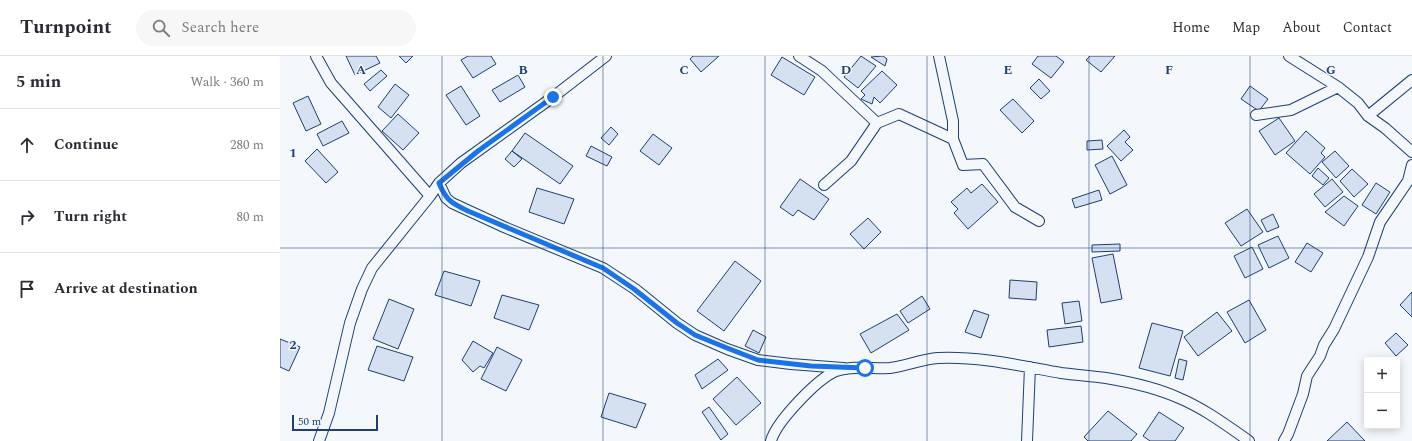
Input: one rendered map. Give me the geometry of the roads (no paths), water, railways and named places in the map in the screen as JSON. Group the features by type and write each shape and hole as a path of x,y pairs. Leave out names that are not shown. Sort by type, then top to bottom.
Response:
{"street":[{"path":"316,56 331,83 430,196"},
{"path":"320,441 329,413 350,323 362,289 372,268 439,183 461,163 558,93 606,56"},
{"path":"800,56 822,71 877,123"},
{"path":"939,56 953,121 953,139 962,164 982,164 1015,208 1039,221"},
{"path":"1289,56 1338,87 1358,103 1368,116 1385,128 1412,152"},
{"path":"1368,116 1412,80"},
{"path":"1256,115 1291,110 1338,87"},
{"path":"824,185 851,161 877,123 899,114 953,139"},
{"path":"1284,441 1303,394 1306,376 1320,356 1324,345 1334,329 1368,257 1380,222 1408,181 1412,165"},
{"path":"439,183 446,198 452,204 603,268 634,289 677,323 695,335 758,360 854,368 894,367 936,358 969,359 1122,381 1179,398 1206,411 1249,441"},
{"path":"1027,441 1030,367"},
{"path":"771,441 772,435 784,418 819,383 836,372 854,368"}]}
